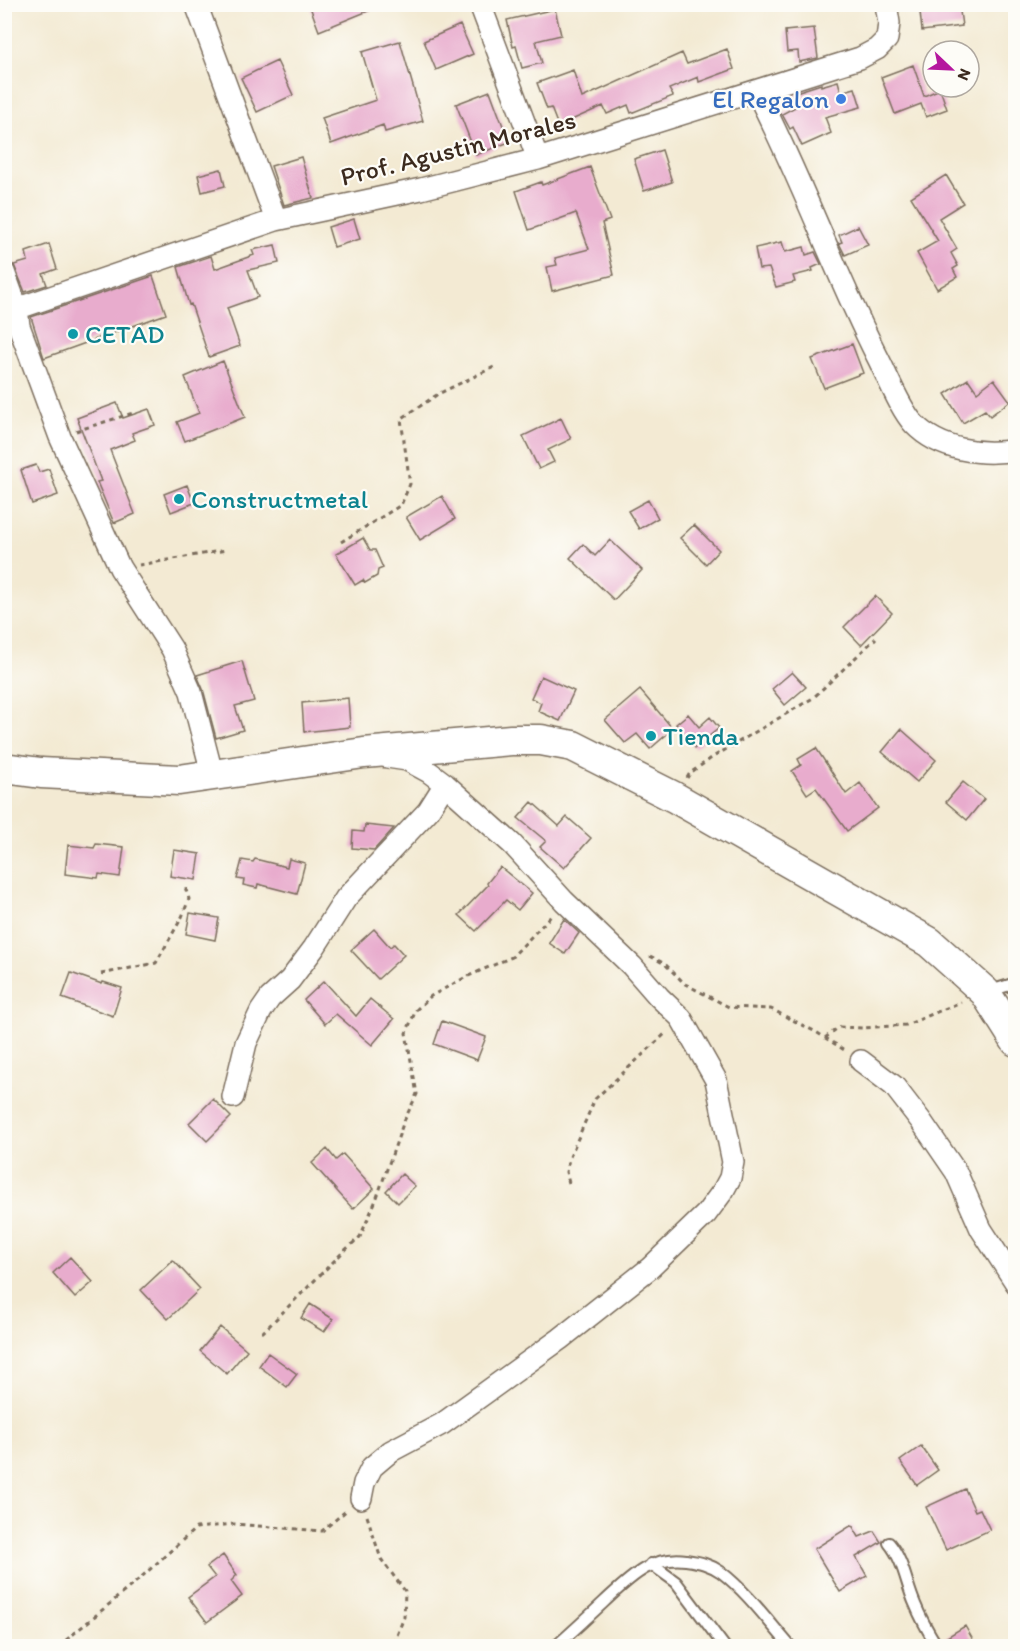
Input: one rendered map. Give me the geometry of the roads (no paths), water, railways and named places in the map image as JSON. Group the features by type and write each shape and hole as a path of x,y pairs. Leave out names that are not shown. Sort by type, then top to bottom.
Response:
{"street":[{"path":"196,4 276,220"},
{"path":"480,4 538,159"},
{"name":"Prof. Agustin Morales","path":"11,310 276,220 421,189 538,159 860,58 877,49 887,39 889,23 886,4"},
{"path":"756,91 774,126 860,322 908,416 926,434 946,446 969,451 1016,450"},
{"path":"4,272 11,310 60,437 120,568 172,648 191,692 212,774"},
{"path":"4,768 41,773 179,780 364,753 511,740 541,740 573,746 674,797 929,942 985,992 1016,1041"},
{"path":"361,1498 364,1483 372,1467 391,1451 442,1424 596,1311 650,1268 706,1214 730,1178 734,1162 716,1080 681,1018 632,966 564,901 512,844 445,784 407,760 364,753"},
{"path":"233,1097 246,1043 261,1011 270,998 296,972 346,898 428,811 445,784"},
{"path":"861,1060 894,1086 921,1120 956,1172 981,1228 1016,1283"}],"lane":[{"path":"985,992 1016,983"},
{"path":"889,1543 899,1561 914,1604 937,1647"},
{"path":"556,1647 633,1575 651,1564 664,1560 682,1559 705,1563 722,1573 742,1592 790,1647"},
{"path":"651,1564 676,1582 724,1647"}],"place":[{"name":"El Regalon","path":"841,99"},
{"name":"CETAD","path":"73,334"},
{"name":"Constructmetal","path":"179,499"},
{"name":"Tienda","path":"651,736"}]}
